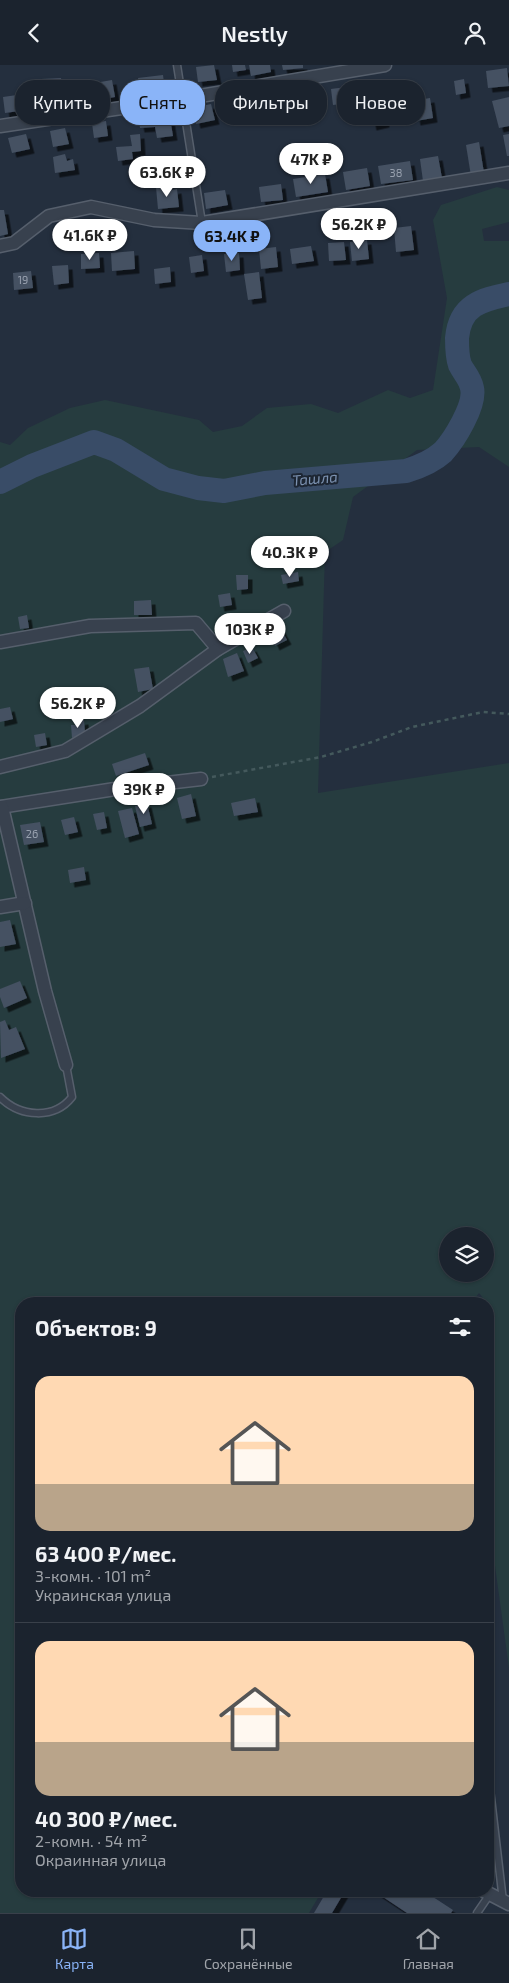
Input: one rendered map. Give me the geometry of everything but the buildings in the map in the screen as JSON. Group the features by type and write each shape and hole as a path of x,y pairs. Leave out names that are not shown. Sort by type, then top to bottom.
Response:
{"street":[{"path":"205,95 385,65"},
{"path":"0,126 120,108"},
{"path":"0,246 14,243 48,216 91,207 154,220 202,223 509,173"},
{"path":"0,767 65,751 140,707 218,649 284,611"},
{"path":"0,642 90,626 196,623 218,649"},
{"path":"66,1065 45,991 1,807 115,789 201,779"},
{"path":"0,907 25,903"},
{"path":"494,1897 506,1903"}],"lane":[{"path":"177,65 179,80"},
{"path":"186,125 202,223"},
{"path":"0,1097 11,1108 38,1114 64,1107 72,1097 66,1065"},
{"path":"494,1816 506,1903"},
{"path":"477,1913 485,1897"}],"path":[{"path":"201,779 314,759 372,742 412,727 483,712 509,714"}],"green space":[{"path":"497,187 509,190 509,222 482,229 484,241 509,241 509,467 479,447 417,450 353,497 343,540 325,552 318,793 509,763 509,1668 494,1559 494,1297 482,1297 479,1293 476,1297 15,1297 15,1897 318,1897 309,1913 0,1913 0,442 10,445 28,428 70,408 105,400 199,420 213,432 242,426 267,408 311,404 338,413 388,390 410,398 433,390 447,298 433,220 441,205"}],"waterway":[{"name":"Ташла","path":"0,482 32,466 94,442 116,450 164,479 198,488 224,491 265,483 406,471 416,468 443,452 458,431 471,403 471,384 460,365 457,352 457,338 462,318 467,311 481,302 509,294"}]}
